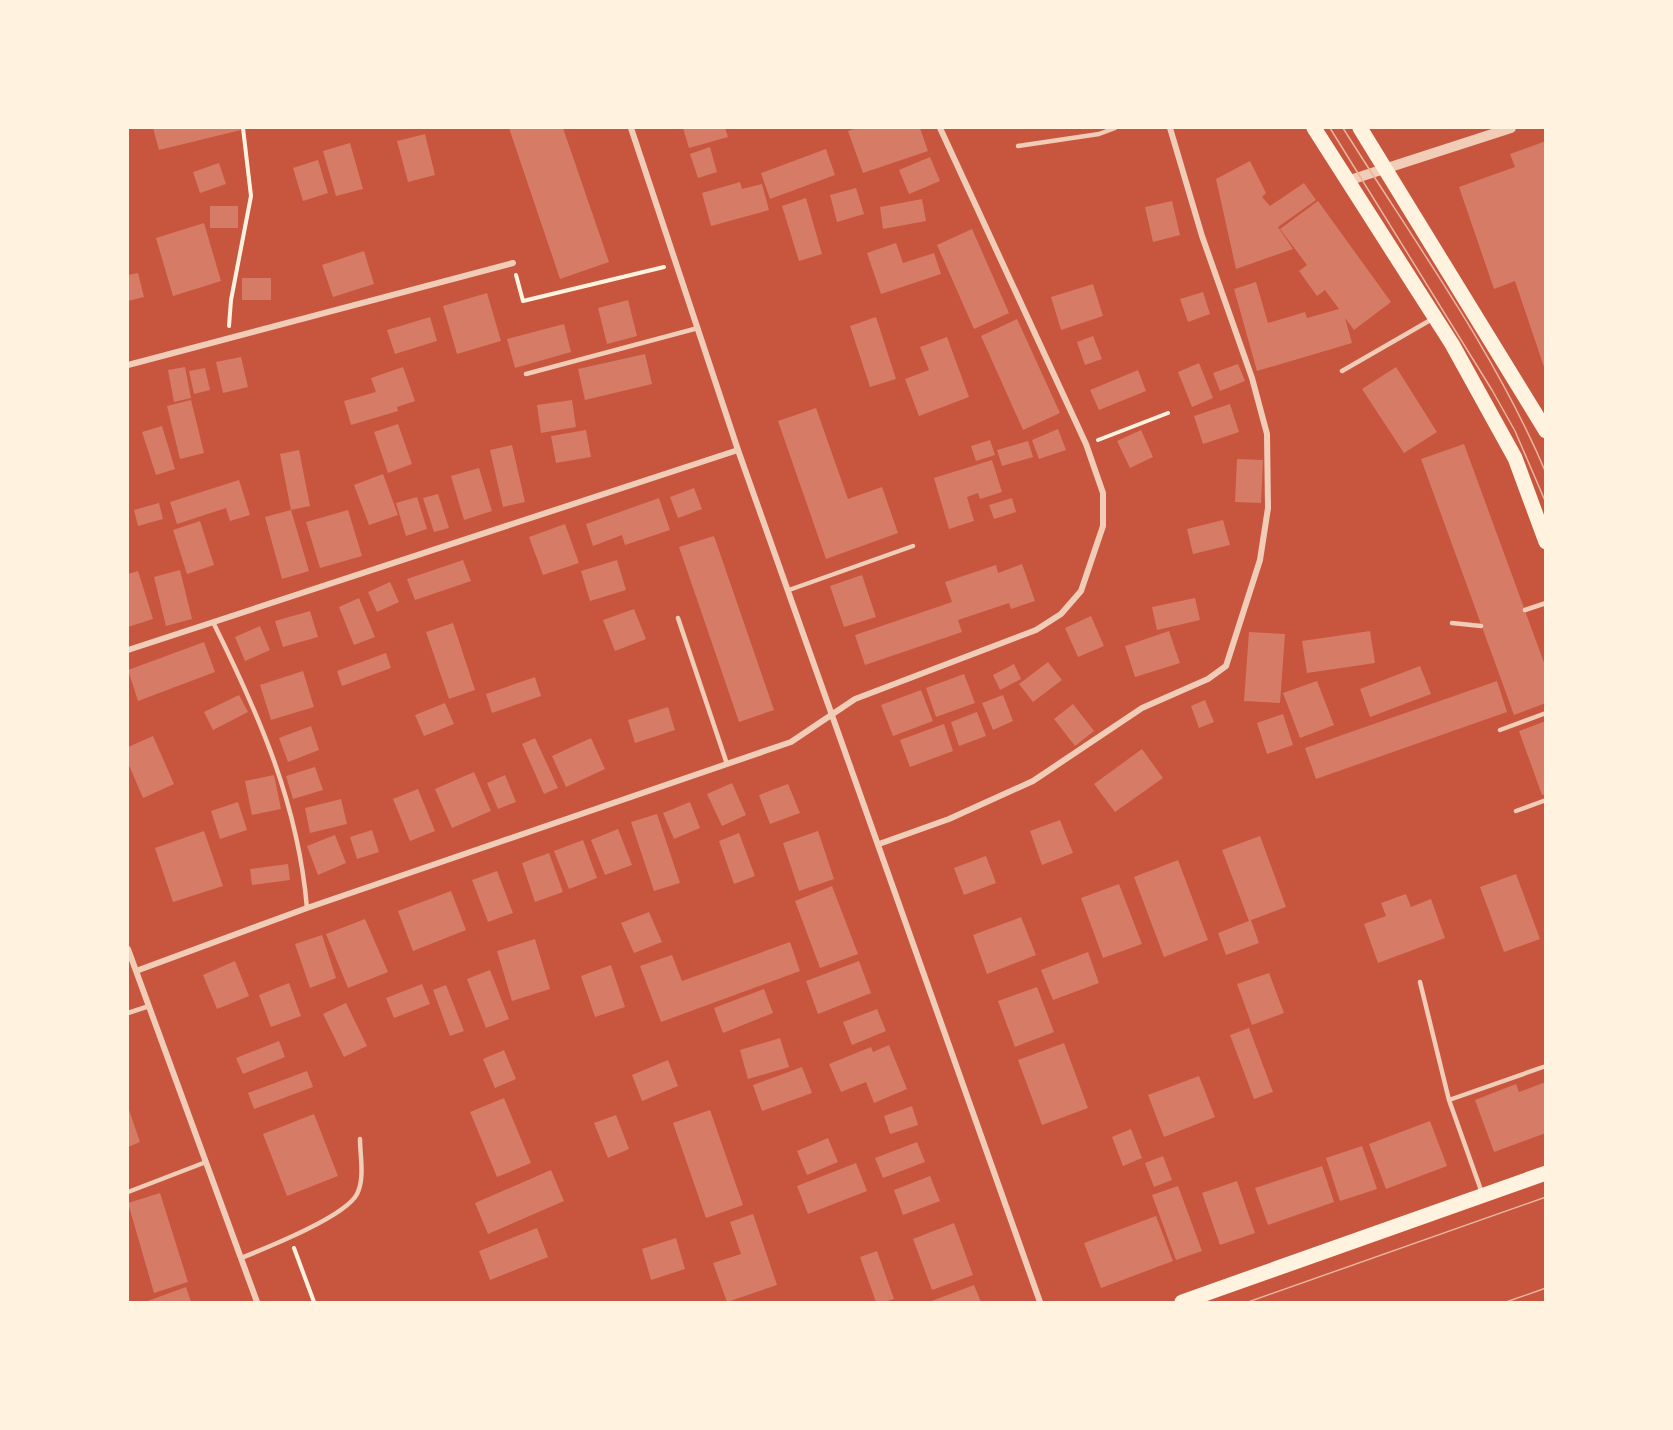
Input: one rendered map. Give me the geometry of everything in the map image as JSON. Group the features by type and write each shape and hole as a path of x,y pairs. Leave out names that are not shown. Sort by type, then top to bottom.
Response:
{"main road":[{"path":"1314,128 1435,318 1515,458 1545,542"},
{"path":"1360,128 1545,431"},
{"path":"1182,1302 1545,1173"}],"street":[{"path":"631,128 738,450 1040,1302"},
{"path":"136,971 307,908 791,742 833,717 855,699 1036,630 1060,614 1080,591 1103,526 1103,493 1086,444 940,128"},
{"path":"879,844 949,819 1033,780 1142,708 1208,680 1226,666 1260,560 1268,508 1267,434 1252,378 1202,236 1170,128"},
{"path":"1347,181 1511,128"},
{"path":"128,365 513,263"},
{"path":"128,650 738,450"},
{"path":"128,949 257,1302"}],"lane":[{"path":"1018,146 1099,134 1115,128"},
{"path":"1342,370 1435,318"},
{"path":"526,374 698,328"},
{"path":"789,590 913,546"},
{"path":"1525,610 1545,603"},
{"path":"678,618 727,764"},
{"path":"213,622 251,700 275,759 295,823 307,908"},
{"path":"1452,623 1481,626"},
{"path":"1500,730 1545,713"},
{"path":"1516,811 1545,800"},
{"path":"1420,982 1449,1100 1483,1196"},
{"path":"128,1013 148,1005"},
{"path":"1449,1100 1545,1066"},
{"path":"241,1258 290,1238 334,1214 357,1195 361,1172 360,1139"},
{"path":"128,1192 206,1162"}],"path":[{"path":"228,338 231,300 243,249 251,196 243,128"},
{"path":"513,263 523,302 676,264"},
{"path":"1086,444 1168,413"},
{"path":"290,1238 314,1302"}],"building":[{"path":"153,128 240,128 241,130 159,150"},
{"path":"509,128 563,128 609,262 560,279"},
{"path":"683,128 725,128 728,137 689,148"},
{"path":"857,128 920,128 928,151 863,173 848,131"},
{"path":"425,134 435,175 408,182 397,141"},
{"path":"1546,141 1545,370 1515,281 1494,289 1459,187 1515,167 1510,154"},
{"path":"350,143 363,189 336,196 323,151"},
{"path":"710,147 717,172 698,178 690,154"},
{"path":"826,149 835,175 770,199 761,173"},
{"path":"930,157 940,181 909,194 899,170"},
{"path":"318,160 328,193 303,201 293,168"},
{"path":"1250,161 1266,193 1262,197 1270,206 1304,183 1316,200 1278,227 1293,249 1236,269 1216,179"},
{"path":"219,163 226,184 200,193 193,172"},
{"path":"740,182 742,189 762,184 769,210 711,226 702,193"},
{"path":"856,188 864,214 837,222 830,195"},
{"path":"806,198 822,254 799,261 782,206"},
{"path":"922,199 926,221 883,229 880,207"},
{"path":"1172,201 1180,235 1153,242 1145,207"},
{"path":"1318,201 1391,302 1354,330 1345,318 1352,343 1257,371 1234,289 1256,282 1268,323 1305,312 1307,318 1339,309 1325,290 1317,296 1299,271 1307,265 1280,229"},
{"path":"210,206 238,206 238,228 210,228"},
{"path":"204,223 221,281 173,296 156,238"},
{"path":"972,229 1009,313 974,329 937,245"},
{"path":"896,243 903,263 934,253 941,274 881,294 867,253"},
{"path":"364,251 374,284 333,297 322,265"},
{"path":"138,273 144,297 128,301 128,275"},
{"path":"242,278 271,278 271,300 242,300"},
{"path":"1093,284 1103,316 1061,330 1051,297"},
{"path":"1203,292 1210,314 1188,322 1180,299"},
{"path":"487,293 501,341 457,354 443,306"},
{"path":"628,300 637,336 607,344 598,308"},
{"path":"430,317 437,341 395,354 387,330"},
{"path":"876,317 896,379 870,387 850,326"},
{"path":"1017,319 1060,413 1023,430 981,336"},
{"path":"564,324 571,352 515,368 507,339"},
{"path":"1093,336 1102,359 1085,365 1077,342"},
{"path":"947,337 969,397 919,416 905,379 929,370 920,347"},
{"path":"645,354 652,384 585,400 578,369"},
{"path":"241,357 248,387 223,393 216,362"},
{"path":"1199,363 1213,398 1192,407 1178,372"},
{"path":"1238,364 1245,381 1220,391 1213,373"},
{"path":"185,367 191,398 174,402 168,370"},
{"path":"403,367 415,401 397,407 398,411 351,425 344,401 376,392 371,378"},
{"path":"1396,367 1437,432 1404,453 1362,389"},
{"path":"205,368 210,390 194,394 189,371"},
{"path":"1138,370 1146,391 1099,410 1090,390"},
{"path":"191,400 204,453 180,459 167,406"},
{"path":"572,400 576,427 541,433 537,405"},
{"path":"1230,404 1239,432 1203,444 1194,416"},
{"path":"816,408 848,499 882,487 898,533 826,559 778,421"},
{"path":"398,424 412,464 388,473 374,432"},
{"path":"162,426 175,469 156,475 142,432"},
{"path":"1058,429 1066,450 1039,459 1032,440"},
{"path":"586,430 591,457 556,463 551,436"},
{"path":"1141,430 1153,457 1130,468 1117,441"},
{"path":"990,440 995,455 976,461 971,446"},
{"path":"1028,441 1033,457 1002,466 997,450"},
{"path":"1464,444 1546,668 1546,703 1514,715 1421,459"},
{"path":"512,445 525,502 503,507 490,450"},
{"path":"299,450 310,506 291,510 280,454"},
{"path":"1237,459 1263,460 1261,503 1235,502"},
{"path":"992,460 1002,492 980,499 978,493 967,497 974,521 949,529 934,478"},
{"path":"479,468 492,511 464,520 451,476"},
{"path":"383,474 398,515 369,525 354,485"},
{"path":"239,480 250,515 230,521 226,508 177,524 170,502"},
{"path":"694,488 702,509 678,518 670,497"},
{"path":"438,494 449,528 434,532 423,498"},
{"path":"417,497 427,529 406,536 396,503"},
{"path":"659,498 670,530 625,545 622,535 593,546 586,524"},
{"path":"1012,498 1016,512 994,519 989,505"},
{"path":"159,503 163,519 138,526 134,510"},
{"path":"291,510 309,571 282,579 265,517"},
{"path":"348,510 362,556 320,568 306,522"},
{"path":"1223,520 1230,545 1193,554 1187,529"},
{"path":"200,521 214,565 187,574 173,530"},
{"path":"565,524 579,563 543,575 529,537"},
{"path":"714,536 774,710 739,722 679,547"},
{"path":"463,560 471,581 415,600 407,579"},
{"path":"617,560 626,590 590,601 581,571"},
{"path":"1022,564 1035,601 1011,609 1009,603 958,620 962,632 865,665 855,635 952,602 945,582 996,565 998,573"},
{"path":"180,570 192,619 166,626 154,577"},
{"path":"138,571 153,619 128,627 128,574"},
{"path":"862,575 876,617 844,627 830,586"},
{"path":"390,582 399,602 377,612 368,592"},
{"path":"359,598 375,637 354,645 339,607"},
{"path":"1195,598 1200,620 1157,630 1152,607"},
{"path":"634,609 646,639 615,651 603,620"},
{"path":"310,611 318,637 283,647 275,621"},
{"path":"1091,616 1104,646 1078,657 1065,628"},
{"path":"453,623 475,690 449,699 426,632"},
{"path":"260,626 270,650 245,661 235,637"},
{"path":"1169,631 1180,663 1135,677 1125,646"},
{"path":"1370,631 1375,663 1307,673 1302,641"},
{"path":"1249,632 1285,634 1280,703 1244,701"},
{"path":"204,642 215,672 138,701 128,670"},
{"path":"386,653 391,668 342,686 337,671"},
{"path":"1048,662 1062,680 1033,702 1019,684"},
{"path":"1014,664 1021,679 1000,690 993,675"},
{"path":"1420,666 1431,694 1370,717 1360,689"},
{"path":"303,671 314,707 271,720 260,685"},
{"path":"964,674 975,703 936,717 926,688"},
{"path":"535,677 541,696 492,713 486,694"},
{"path":"1317,681 1334,725 1300,738 1283,693"},
{"path":"1497,681 1507,712 1316,779 1305,748"},
{"path":"921,690 933,721 893,736 881,705"},
{"path":"239,695 248,712 213,730 204,712"},
{"path":"1003,695 1013,721 993,730 982,703"},
{"path":"1205,700 1214,722 1199,728 1191,706"},
{"path":"445,703 454,724 424,736 415,715"},
{"path":"1073,704 1094,731 1075,746 1054,719"},
{"path":"668,707 675,730 635,743 628,720"},
{"path":"977,712 986,736 959,746 951,722"},
{"path":"1283,714 1293,745 1267,754 1257,723"},
{"path":"1546,721 1546,794 1542,795 1519,731"},
{"path":"944,724 953,751 910,767 900,740"},
{"path":"311,726 319,750 288,762 279,738"},
{"path":"153,736 174,784 143,798 128,763 128,747"},
{"path":"535,738 558,788 544,794 522,744"},
{"path":"591,738 605,769 566,787 552,756"},
{"path":"1142,749 1163,778 1115,812 1094,784"},
{"path":"315,767 323,790 293,799 286,776"},
{"path":"474,772 491,811 452,828 435,789"},
{"path":"274,775 281,809 252,815 245,781"},
{"path":"505,775 516,802 498,809 487,783"},
{"path":"732,783 746,815 722,826 707,794"},
{"path":"788,784 800,813 770,824 759,795"},
{"path":"418,789 435,831 410,841 393,799"},
{"path":"341,799 347,824 310,833 305,808"},
{"path":"238,802 247,830 220,839 211,811"},
{"path":"690,802 700,828 674,839 663,813"},
{"path":"657,814 680,883 654,891 631,822"},
{"path":"1060,820 1073,853 1042,865 1030,831"},
{"path":"618,829 632,865 605,875 591,840"},
{"path":"372,830 379,852 357,859 350,837"},
{"path":"204,831 223,886 173,902 155,848"},
{"path":"818,831 834,879 799,891 783,843"},
{"path":"739,833 755,876 734,884 719,841"},
{"path":"335,835 346,863 318,875 307,846"},
{"path":"1260,836 1286,907 1251,920 1259,943 1226,955 1218,933 1249,921 1222,850"},
{"path":"583,840 597,878 569,889 554,851"},
{"path":"549,853 563,892 535,902 522,863"},
{"path":"986,856 996,883 964,895 954,868"},
{"path":"1178,860 1208,940 1164,957 1134,877"},
{"path":"288,864 290,880 252,885 250,869"},
{"path":"497,871 513,913 488,922 472,880"},
{"path":"1516,874 1540,939 1504,952 1480,887"},
{"path":"1119,884 1142,944 1103,958 1081,898"},
{"path":"832,886 858,954 820,968 795,901"},
{"path":"451,891 466,930 413,951 398,911"},
{"path":"1406,894 1411,907 1431,899 1445,938 1378,963 1364,924 1386,916 1381,903"},
{"path":"649,912 662,942 634,953 621,923"},
{"path":"1021,917 1036,955 987,974 973,935"},
{"path":"365,919 388,972 348,988 326,934"},
{"path":"322,935 336,978 310,988 295,944"},
{"path":"535,939 550,989 512,1001 497,951"},
{"path":"790,942 800,971 661,1022 640,966 672,955 682,981"},
{"path":"1088,952 1099,983 1053,1000 1041,970"},
{"path":"235,961 249,996 217,1009 203,975"},
{"path":"859,961 871,993 818,1014 806,981"},
{"path":"611,965 625,1007 595,1017 581,976"},
{"path":"490,970 509,1019 486,1028 467,979"},
{"path":"1269,973 1284,1013 1252,1025 1237,984"},
{"path":"289,983 301,1016 271,1027 259,995"},
{"path":"422,984 430,1004 394,1018 386,998"},
{"path":"446,985 464,1031 450,1036 433,990"},
{"path":"1037,987 1054,1032 1015,1047 998,1001"},
{"path":"764,989 773,1013 723,1033 714,1008"},
{"path":"346,1003 367,1046 344,1057 323,1014"},
{"path":"877,1009 886,1031 852,1045 843,1022"},
{"path":"1249,1028 1273,1092 1254,1099 1230,1035"},
{"path":"780,1038 789,1067 748,1079 740,1050"},
{"path":"279,1041 285,1057 243,1074 236,1058"},
{"path":"1064,1043 1088,1108 1042,1125 1018,1060"},
{"path":"889,1045 907,1089 874,1103 866,1082 841,1092 829,1064 871,1047 873,1052"},
{"path":"504,1050 516,1079 495,1088 483,1059"},
{"path":"668,1060 678,1086 642,1101 632,1075"},
{"path":"802,1067 812,1093 762,1111 753,1085"},
{"path":"307,1071 313,1087 254,1109 248,1093"},
{"path":"1199,1076 1215,1117 1164,1137 1148,1095"},
{"path":"1546,1082 1546,1133 1494,1152 1475,1100 1516,1084 1519,1092"},
{"path":"504,1098 531,1163 497,1177 470,1112"},
{"path":"912,1106 918,1125 890,1134 884,1116"},
{"path":"128,1107 140,1142 128,1147"},
{"path":"710,1110 743,1205 706,1218 673,1123"},
{"path":"314,1114 338,1176 287,1196 263,1134"},
{"path":"616,1115 629,1149 608,1158 594,1123"},
{"path":"1430,1121 1447,1166 1386,1189 1369,1144"},
{"path":"1131,1129 1142,1158 1123,1166 1112,1137"},
{"path":"828,1138 838,1162 807,1175 797,1151"},
{"path":"917,1142 925,1162 883,1178 875,1158"},
{"path":"1362,1146 1377,1189 1340,1201 1326,1158"},
{"path":"1163,1156 1172,1180 1154,1187 1145,1163"},
{"path":"856,1163 867,1191 808,1214 797,1186"},
{"path":"1322,1166 1334,1202 1268,1225 1255,1188"},
{"path":"551,1170 564,1201 488,1234 475,1203"},
{"path":"930,1176 940,1201 903,1215 894,1190"},
{"path":"1237,1181 1255,1233 1220,1245 1202,1193"},
{"path":"1178,1186 1202,1251 1176,1260 1152,1195"},
{"path":"160,1193 188,1282 154,1293 128,1203"},
{"path":"753,1214 777,1285 727,1302 713,1263 741,1254 730,1222"},
{"path":"1156,1216 1173,1261 1101,1288 1084,1243"},
{"path":"954,1223 973,1275 932,1290 913,1239"},
{"path":"537,1228 548,1257 490,1280 479,1251"},
{"path":"676,1238 685,1269 651,1280 642,1249"},
{"path":"877,1251 894,1299 884,1302 876,1302 860,1257"},
{"path":"974,1285 981,1302 929,1302"},
{"path":"186,1287 191,1302 145,1302"}],"tram line":[{"path":"1330,128 1492,390 1515,431 1546,503"},
{"path":"1343,128 1477,339 1525,427 1546,473"},
{"path":"1248,1302 1546,1197"},
{"path":"1506,1302 1546,1288"}]}
